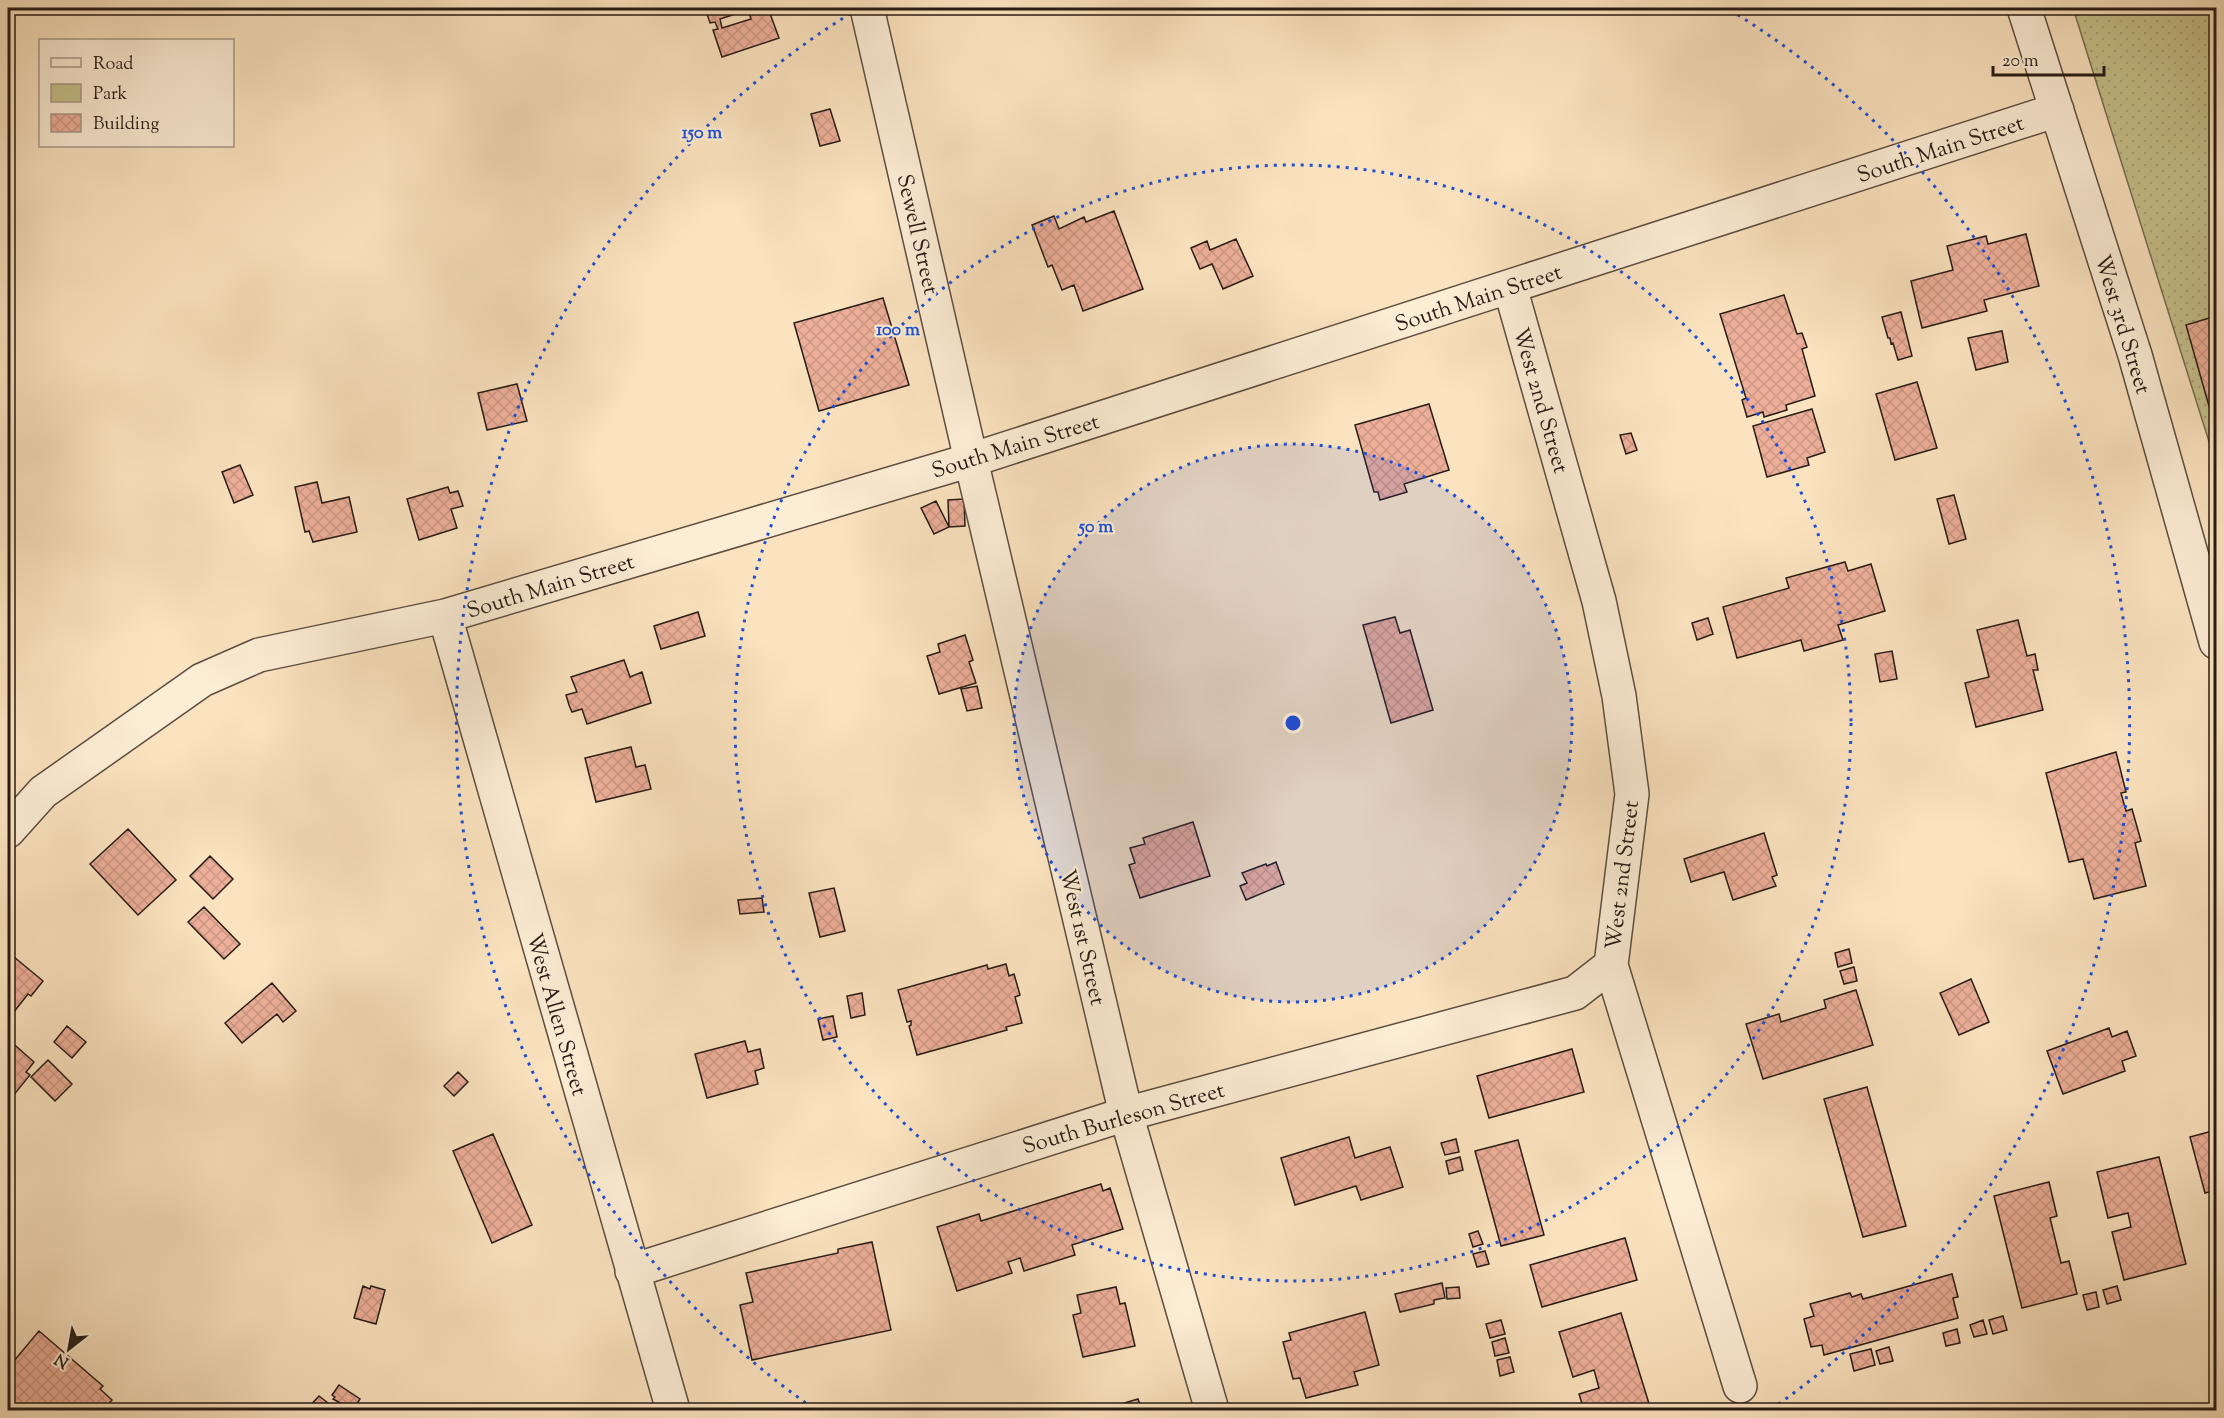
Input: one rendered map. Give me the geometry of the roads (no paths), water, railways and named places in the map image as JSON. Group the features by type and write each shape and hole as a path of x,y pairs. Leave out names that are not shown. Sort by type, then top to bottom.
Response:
{"street":[{"name":"Sewell Street","path":"867,8 971,460"},
{"name":"West 3rd Street","path":"2024,8 2135,355 2217,642"},
{"name":"South Main Street","path":"8,831 43,792 202,680 259,655 445,616 971,460 2057,110"},
{"name":"West 2nd Street","path":"1510,287 1599,601 1619,696 1632,794 1611,965 1740,1386"},
{"name":"West 1st Street","path":"971,460 1126,1114 1212,1410"},
{"name":"West Allen Street","path":"445,616 673,1410"},
{"name":"South Burleson Street","path":"632,1271 1126,1114 1575,993 1611,965"}]}
